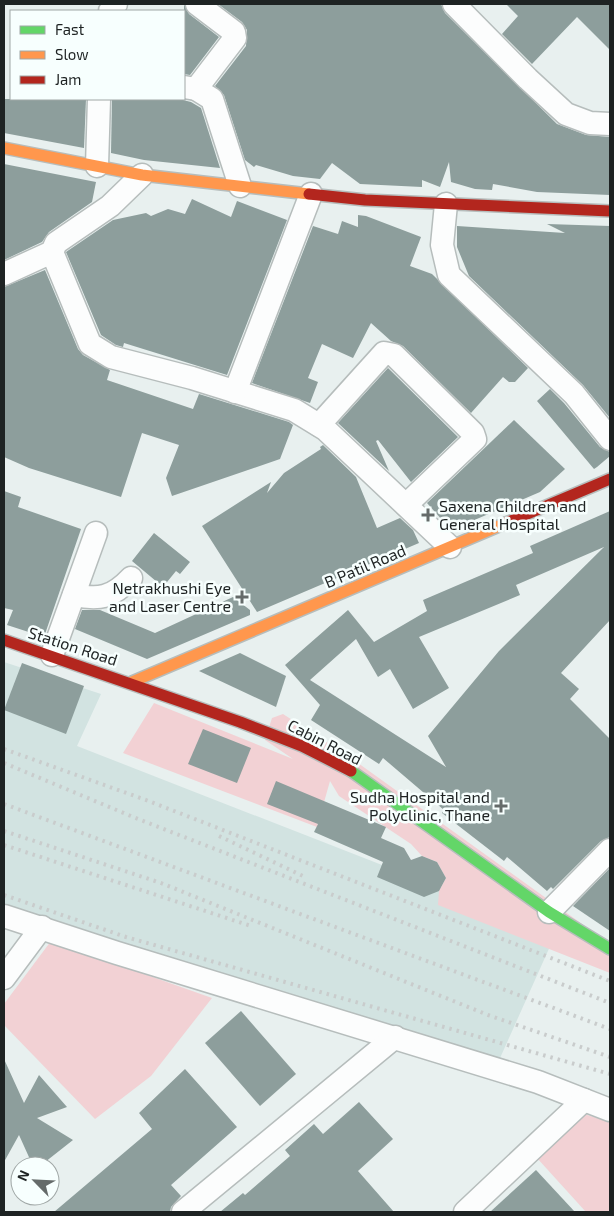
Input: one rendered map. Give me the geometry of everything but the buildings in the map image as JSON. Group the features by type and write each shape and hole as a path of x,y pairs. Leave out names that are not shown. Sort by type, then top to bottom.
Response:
{"street":[{"path":"197,4 234,32 235,38 190,88 212,100 240,186"},
{"path":"454,4 528,80 566,114 590,123 610,124"},
{"path":"97,166 100,100"},
{"path":"4,148 142,175 365,200 610,211"},
{"path":"4,274 52,252 56,243 110,206 142,175"},
{"path":"235,392 311,194"},
{"path":"446,204 442,245 449,275 574,394 610,439"},
{"path":"52,252 90,344 111,357 294,410 320,425 450,547"},
{"path":"320,425 384,353 394,355 473,433 474,439 406,505"},
{"name":"B Patil Road","path":"132,682 610,479"},
{"path":"52,655 96,532"},
{"path":"74,595 102,598 118,589 131,578"},
{"name":"Station Road","path":"4,640 132,682"},
{"name":"Cabin Road","path":"132,682 302,746 347,768 549,912 610,949"},
{"path":"549,912 610,850"},
{"path":"4,916 117,953 538,1082 610,1110"},
{"path":"4,978 42,927"},
{"path":"183,1212 395,1037"},
{"path":"465,1212 584,1100"}],"shaded area":[{"path":"4,662 101,694 77,746 556,933 496,1067 4,918"},
{"path":"154,703 293,759 265,740 272,718 283,714 351,758 610,944 610,973 438,905 439,891 446,878 437,862 422,856 411,844 339,796 330,781 317,827 123,753"},
{"path":"51,941 212,998 151,1076 95,1119 4,1025 4,1004"},
{"path":"584,1114 610,1122 610,1212 586,1212 537,1158"}],"railway":[{"path":"4,749 146,800 610,981"},
{"path":"4,763 138,819 610,1003"},
{"path":"4,804 610,1029"},
{"path":"4,831 161,883 488,1015 610,1057"},
{"path":"219,836 305,877"},
{"path":"4,845 251,926"},
{"path":"4,895 126,937 610,1074"}],"traffic: fast":[{"path":"351,771 549,912 610,949"}],"traffic: slow":[{"path":"4,148 142,175 309,194"},
{"path":"132,682 506,523"}],"traffic: jam":[{"path":"309,194 365,200 610,211"},
{"path":"506,523 610,479"},
{"path":"4,640 240,722 302,746 351,771"}],"place":[{"name":"Saxena Children and General Hospital","path":"428,515"},
{"name":"Netrakhushi Eye and Laser Centre","path":"242,597"},
{"name":"Sudha Hospital and Polyclinic, Thane","path":"501,806"}]}
